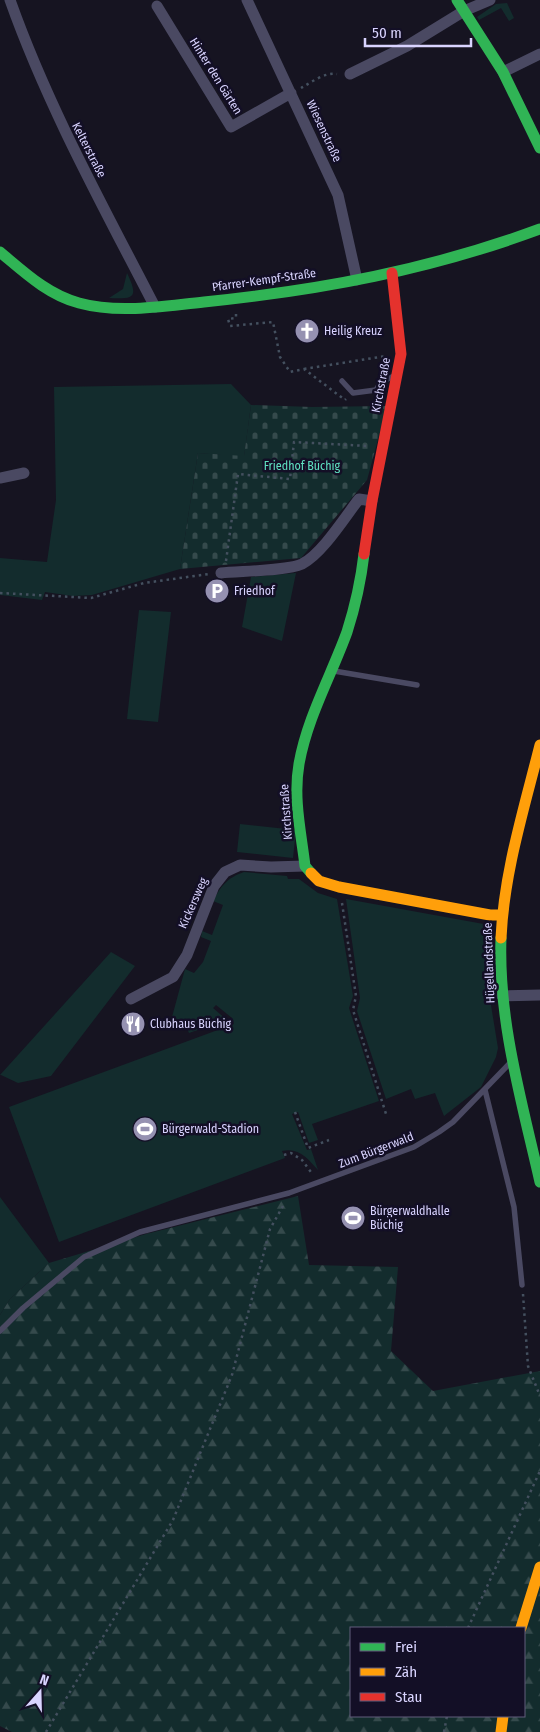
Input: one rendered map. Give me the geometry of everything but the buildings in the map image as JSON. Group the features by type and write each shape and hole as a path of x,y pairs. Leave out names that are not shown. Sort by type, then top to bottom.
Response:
{"street":[{"name":"Kelterstraße","path":"10,0 62,129 155,307"},
{"name":"Wiesenstraße","path":"247,0 338,195 357,280"},
{"path":"457,0 502,72 540,148"},
{"path":"350,74 407,46 464,11 490,0"},
{"name":"Hinter den Gärten","path":"157,6 231,126 291,93"},
{"path":"502,72 540,54"},
{"name":"Pfarrer-Kempf-Straße","path":"0,252 57,295 80,303 118,308 155,307 234,299 392,273 453,259 500,245 540,229"},
{"name":"Kirchstraße","path":"305,866 296,792 299,764 307,732 332,671 355,606 361,578 372,501 401,354 392,273"},
{"path":"0,478 24,472"},
{"path":"223,572 288,568 303,564 320,549 359,499 372,501"},
{"name":"Hügellandstraße","path":"540,745 508,872 502,915 500,952 502,996 512,1061 540,1182"},
{"name":"Kickersweg","path":"131,999 173,977 187,955 214,886 225,872 240,865 271,867 305,866"},
{"path":"305,866 319,881 339,887 490,915 502,915"},
{"path":"502,996 540,995"},
{"path":"521,1627 540,1567"},
{"path":"501,1732 503,1717"}],"lane":[{"path":"342,381 353,393 376,390 381,382 398,374"},
{"path":"332,671 417,685"},
{"name":"Zum Bürgerwald","path":"0,1331 23,1308 84,1256 140,1232 289,1193 414,1147 453,1122 512,1061"},
{"path":"485,1090 514,1207 522,1285"}],"path":[{"path":"291,93 333,73 350,74"},
{"path":"234,299 236,318 228,319 230,326 273,322 280,357 290,372 401,354"},
{"path":"304,369 344,400 353,393"},
{"path":"0,593 91,598 144,583 223,572 238,474 290,479 294,442 383,447"},
{"path":"339,887 356,996 352,1010 386,1117"},
{"path":"295,1112 308,1148 329,1140"},
{"path":"284,1155 291,1153 302,1160 312,1173 316,1184"},
{"path":"46,1732 173,1520 232,1375 270,1229 289,1193"},
{"path":"522,1285 528,1366 540,1396"},
{"path":"468,1627 540,1471"},
{"path":"444,1732 447,1717"}],"green space":[{"path":"507,3 514,18 509,21 501,8 479,20 477,17 496,4"},
{"path":"127,273 133,288 132,295 124,298 109,298 123,289"},
{"path":"231,384 251,405 244,457 198,453 180,569 92,595 73,596 45,592 42,600 0,595 0,558 47,562 56,500 54,387"},
{"name":"Friedhof Büchig","path":"251,405 312,407 387,406 367,480 301,558 180,569 198,453 244,456"},
{"path":"296,573 282,641 242,627 251,577"},
{"path":"139,610 171,612 158,722 127,719"},
{"path":"240,824 296,830 293,858 237,852"},
{"path":"244,872 299,879 318,893 337,899 353,996 349,1008 379,1101 312,1124 318,1140 309,1143 298,1112 292,1114 307,1150 311,1149 318,1170 307,1158 298,1152 282,1151 285,1158 59,1242 9,1107 234,1024 232,1018 216,1005 213,1008 227,1020 189,1033 187,1028 177,1030 172,1017 185,969 194,973 203,962 211,941 201,937 202,931 212,935 223,905 213,901 225,883"},
{"path":"346,899 489,925 489,993 498,1048 496,1057 481,1087 444,1116 435,1093 415,1099 411,1089 386,1099 357,1011 360,998"},
{"path":"111,952 135,966 51,1076 18,1083 0,1075"},
{"path":"298,1196 309,1265 398,1267 391,1351 433,1391 540,1371 540,1732 12,1732 0,1726 0,1315 10,1299 49,1263 146,1234"},
{"path":"0,1197 49,1263 10,1299 0,1315"}],"traffic: fast":[{"path":"457,0 503,72 540,148"},
{"path":"0,252 27,275 57,294 79,303 125,309 247,297 374,276 457,256 540,229"},
{"path":"311,873 305,866 298,815 297,777 299,764 313,714 341,648 353,613 364,554"},
{"path":"501,938 501,969 507,1031 540,1182"}],"traffic: slow":[{"path":"501,938 510,865 540,745"},
{"path":"311,873 319,881 339,887 490,915 502,915"},
{"path":"521,1627 540,1567"},
{"path":"501,1732 503,1717"}],"traffic: jam":[{"path":"364,554 372,501 401,354 392,273"}],"place":[{"name":"Heilig Kreuz","path":"307,331"},
{"name":"Friedhof","path":"217,591"},
{"name":"Clubhaus Büchig","path":"133,1024"},
{"name":"Bürgerwald-Stadion","path":"145,1129"},
{"name":"Bürgerwaldhalle Büchig","path":"353,1218"}]}
